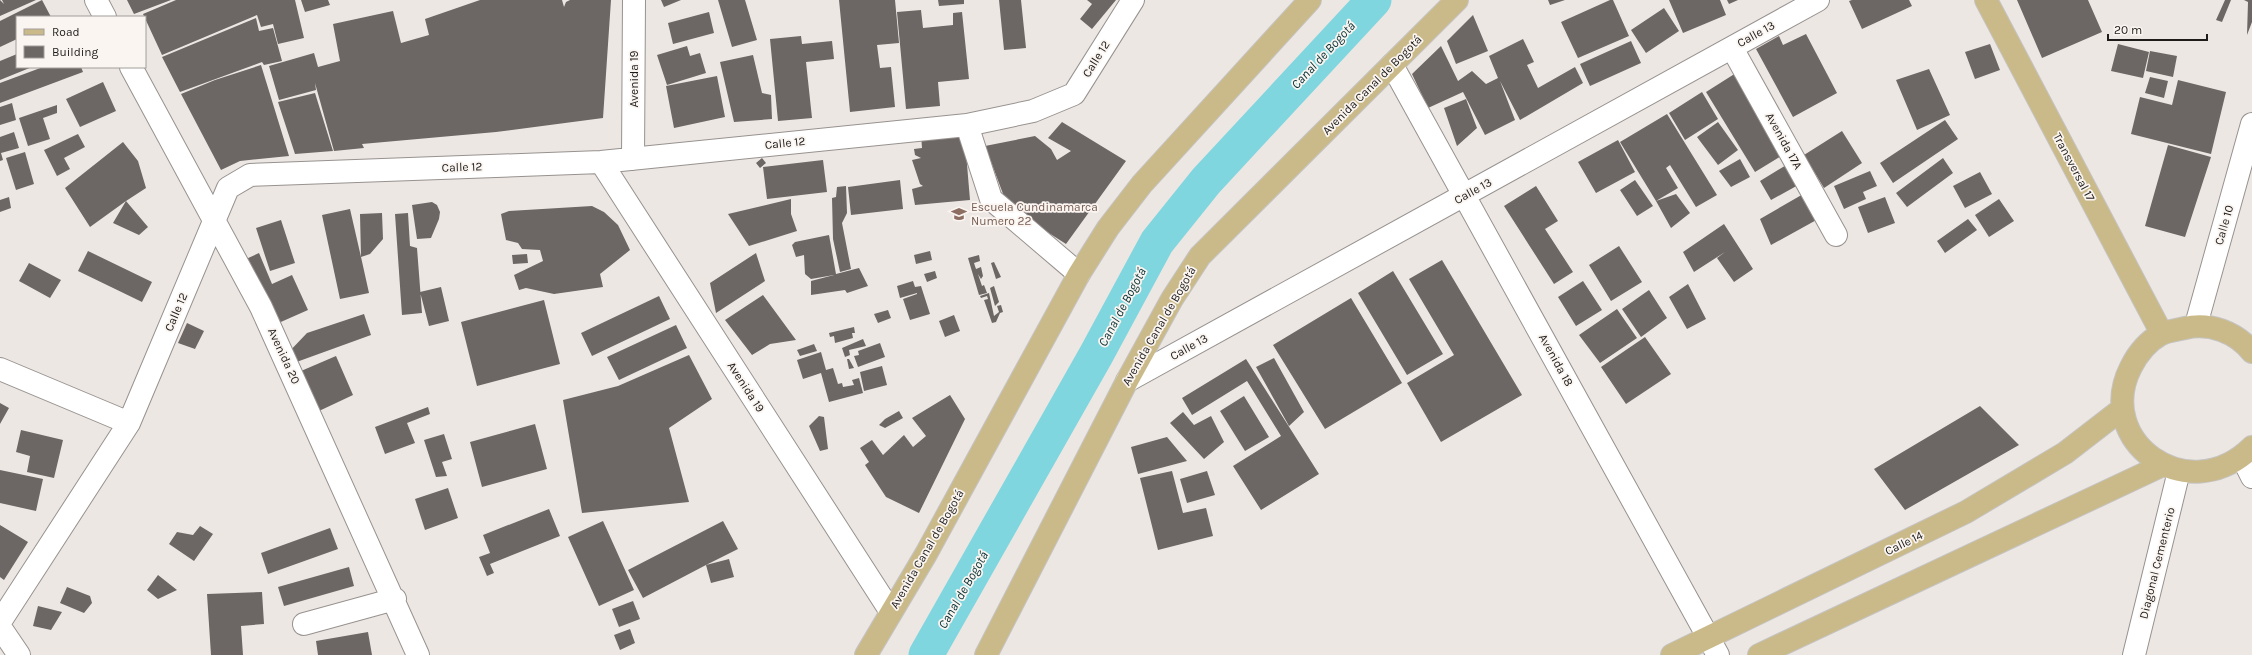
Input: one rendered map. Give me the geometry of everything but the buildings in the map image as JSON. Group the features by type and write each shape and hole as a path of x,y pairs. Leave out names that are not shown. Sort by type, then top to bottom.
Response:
{"main road":[{"name":"Avenida Canal de Bogotá","path":"866,655 926,554 1079,274 1108,228 1142,184 1310,0"},
{"name":"Avenida Canal de Bogotá","path":"986,655 1127,381 1172,299 1200,256 1456,0"},
{"name":"Transversal 17","path":"1986,0 2162,334"},
{"path":"2247,452 2223,468 2201,473 2171,468 2143,451 2130,432 2122,409 2125,379 2138,352 2162,334 2196,325 2222,330 2245,343 2252,352"},
{"name":"Calle 14","path":"1672,655 1714,646 1966,512 2064,453 2122,409"},
{"path":"1759,655 2171,468"}],"street":[{"path":"96,0 104,16"},
{"name":"Avenida 19","path":"633,159 634,0"},
{"name":"Calle 12","path":"0,622 129,423 228,188 250,175 601,162 967,125 1033,111 1074,94 1133,0"},
{"name":"Calle 13","path":"1127,381 1818,0"},
{"name":"Avenida 17A","path":"1732,48 1836,235"},
{"name":"Avenida 18","path":"1392,65 1714,646"},
{"name":"Avenida 20","path":"133,68 261,307 395,599 418,655"},
{"name":"Calle 10","path":"2196,325 2252,124"},
{"path":"967,125 991,199 1079,274"},
{"name":"Avenida 19","path":"601,162 891,612"},
{"path":"0,369 129,423"},
{"path":"2247,452 2252,477"},
{"name":"Diagonal Cementerio","path":"2134,655 2171,468"},
{"path":"304,624 395,599"},
{"path":"0,627 20,655"}],"waterway":[{"name":"Canal de Bogotá","path":"926,655 1096,355 1157,242 1206,181 1374,0"}],"place":[{"name":"Escuela Cundinamarca Numero 22","path":"959,214"}]}
